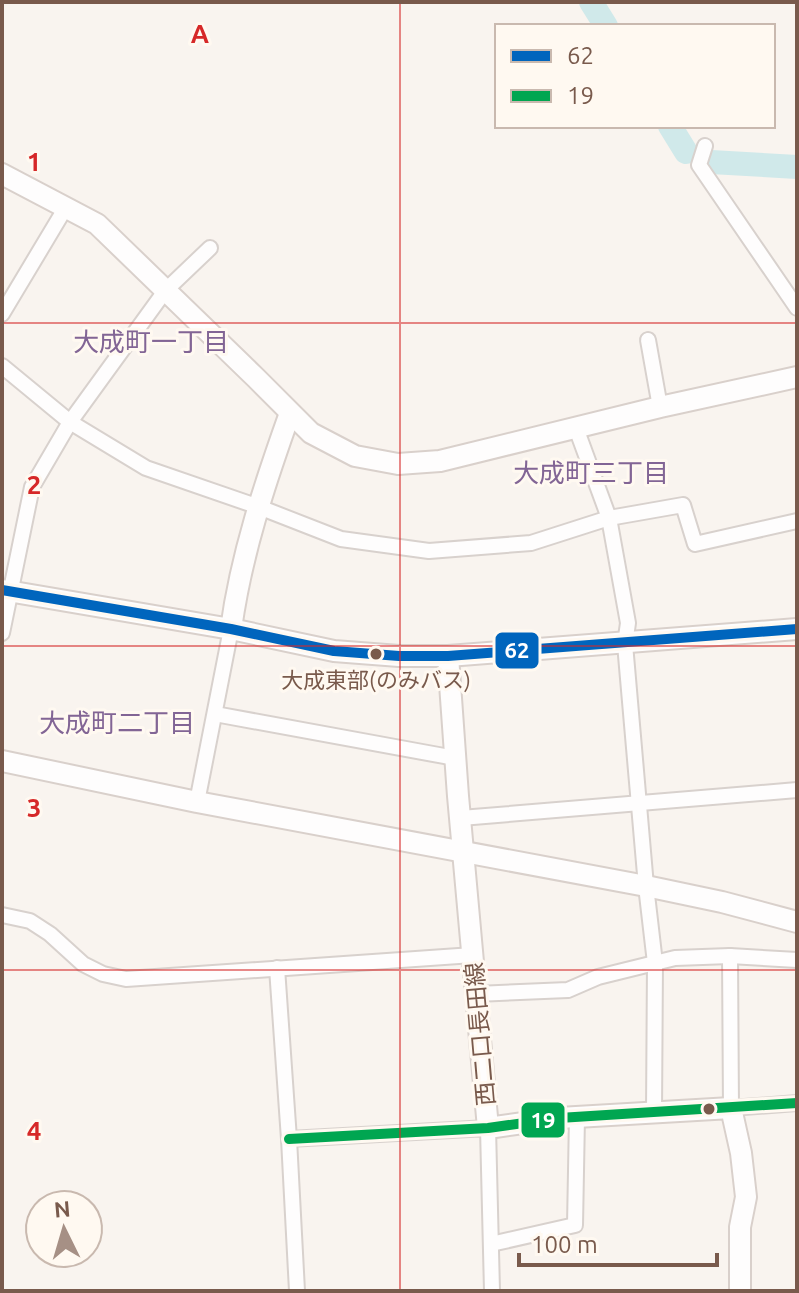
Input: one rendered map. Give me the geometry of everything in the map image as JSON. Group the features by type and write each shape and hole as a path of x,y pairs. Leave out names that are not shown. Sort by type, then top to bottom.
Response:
{"street":[{"path":"705,146 699,165 797,308"},
{"path":"2,174 97,224 311,433 355,456 398,464 440,461 797,377"},
{"path":"2,314 66,207"},
{"path":"2,633 6,590 32,487 70,422 165,291 210,248"},
{"path":"648,340 660,407"},
{"path":"2,366 70,422 146,468 341,539 429,551 531,543 609,518 683,505 695,544 797,521"},
{"path":"197,802 236,590 290,413"},
{"path":"576,428 609,518 628,623 625,644 655,963 654,1113"},
{"path":"6,590 231,629 334,651 399,656 448,656 625,644 797,629"},
{"name":"西二口長田線","path":"448,656 488,1128 577,1117 731,1108"},
{"path":"215,714 455,758"},
{"path":"2,761 197,802 646,886 797,922"},
{"path":"461,818 797,790"},
{"path":"2,915 30,921 50,934 83,964 103,974 126,979 473,955"},
{"path":"730,956 731,1108 746,1197 740,1227 740,1291"},
{"path":"476,994 568,990 598,977 675,958 730,956 797,960"},
{"path":"277,968 297,1291"},
{"path":"731,1108 797,1103"},
{"path":"491,1244 575,1225 577,1117"},
{"path":"289,1139 488,1128 492,1291"}],"waterway":[{"path":"591,2 605,24"},
{"path":"671,128 686,152"},
{"path":"711,162 797,167"}],"transit line":[{"name":"62","path":"2,590 231,629 334,651 399,656 448,656 797,629"},
{"name":"19","path":"289,1139 488,1128 559,1118 797,1103"}],"place":[{"name":"大成東部(のみバス)","path":"376,654"}],"district":[{"name":"大成町一丁目","path":"151,341"},
{"name":"大成町三丁目","path":"591,472"},
{"name":"大成町二丁目","path":"117,722"}]}
